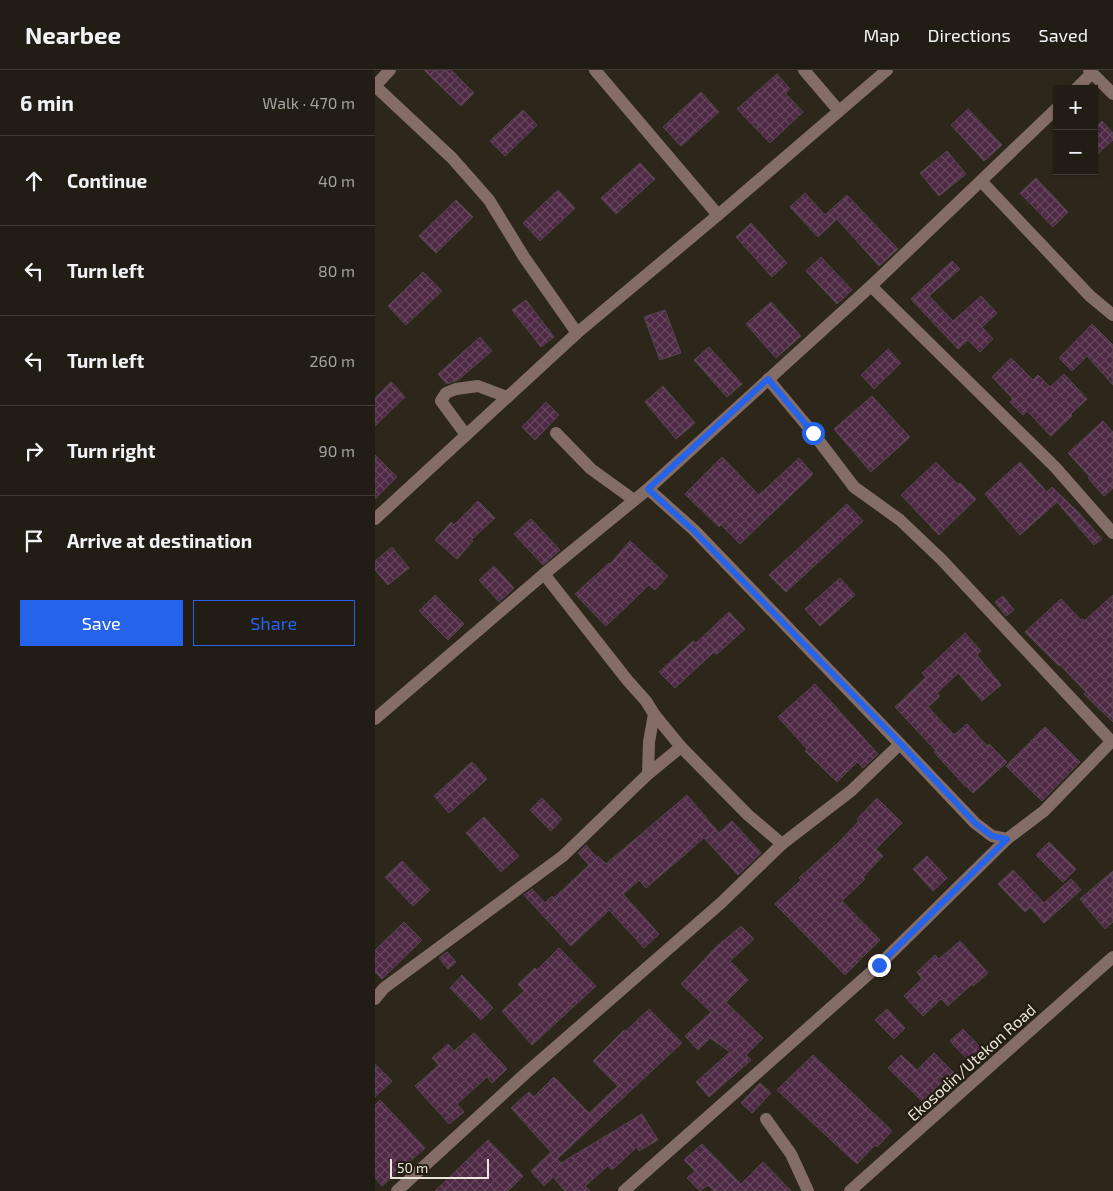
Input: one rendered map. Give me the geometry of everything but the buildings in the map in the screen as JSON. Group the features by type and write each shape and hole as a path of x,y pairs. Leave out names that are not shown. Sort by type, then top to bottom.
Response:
{"street":[{"path":"390,70 375,86 452,158 489,200 524,257 577,333"},
{"path":"595,70 718,215"},
{"path":"804,70 839,111"},
{"path":"375,519 577,333 887,70"},
{"path":"1080,85 1091,72 1113,94"},
{"path":"375,719 544,574 648,489 871,286 1053,112"},
{"path":"981,181 1089,296 1113,315"},
{"path":"871,286 1055,467 1113,533"},
{"path":"624,1191 879,965 1007,839 1044,811 1112,740 942,560 900,520 854,487 813,433 768,379"},
{"path":"466,435 441,402 446,393 456,389 478,386 507,397"},
{"path":"556,433 591,469 634,500"},
{"path":"648,489 693,530 975,823 992,836 1007,839"},
{"path":"544,574 681,747 748,815 782,844"},
{"path":"648,774 649,742 655,714"},
{"path":"397,1191 526,1073 721,903 782,844 851,790 901,744"},
{"path":"375,999 384,988 563,856 648,774 681,747"},
{"name":"Ekosodin/Utekon Road","path":"850,1191 1113,957"},
{"path":"375,978 384,988"},
{"path":"766,1119 791,1154 807,1191"}],"route":[{"path":"813,433 768,379 648,489 693,530 975,823 992,836 1007,839 879,965"}]}
